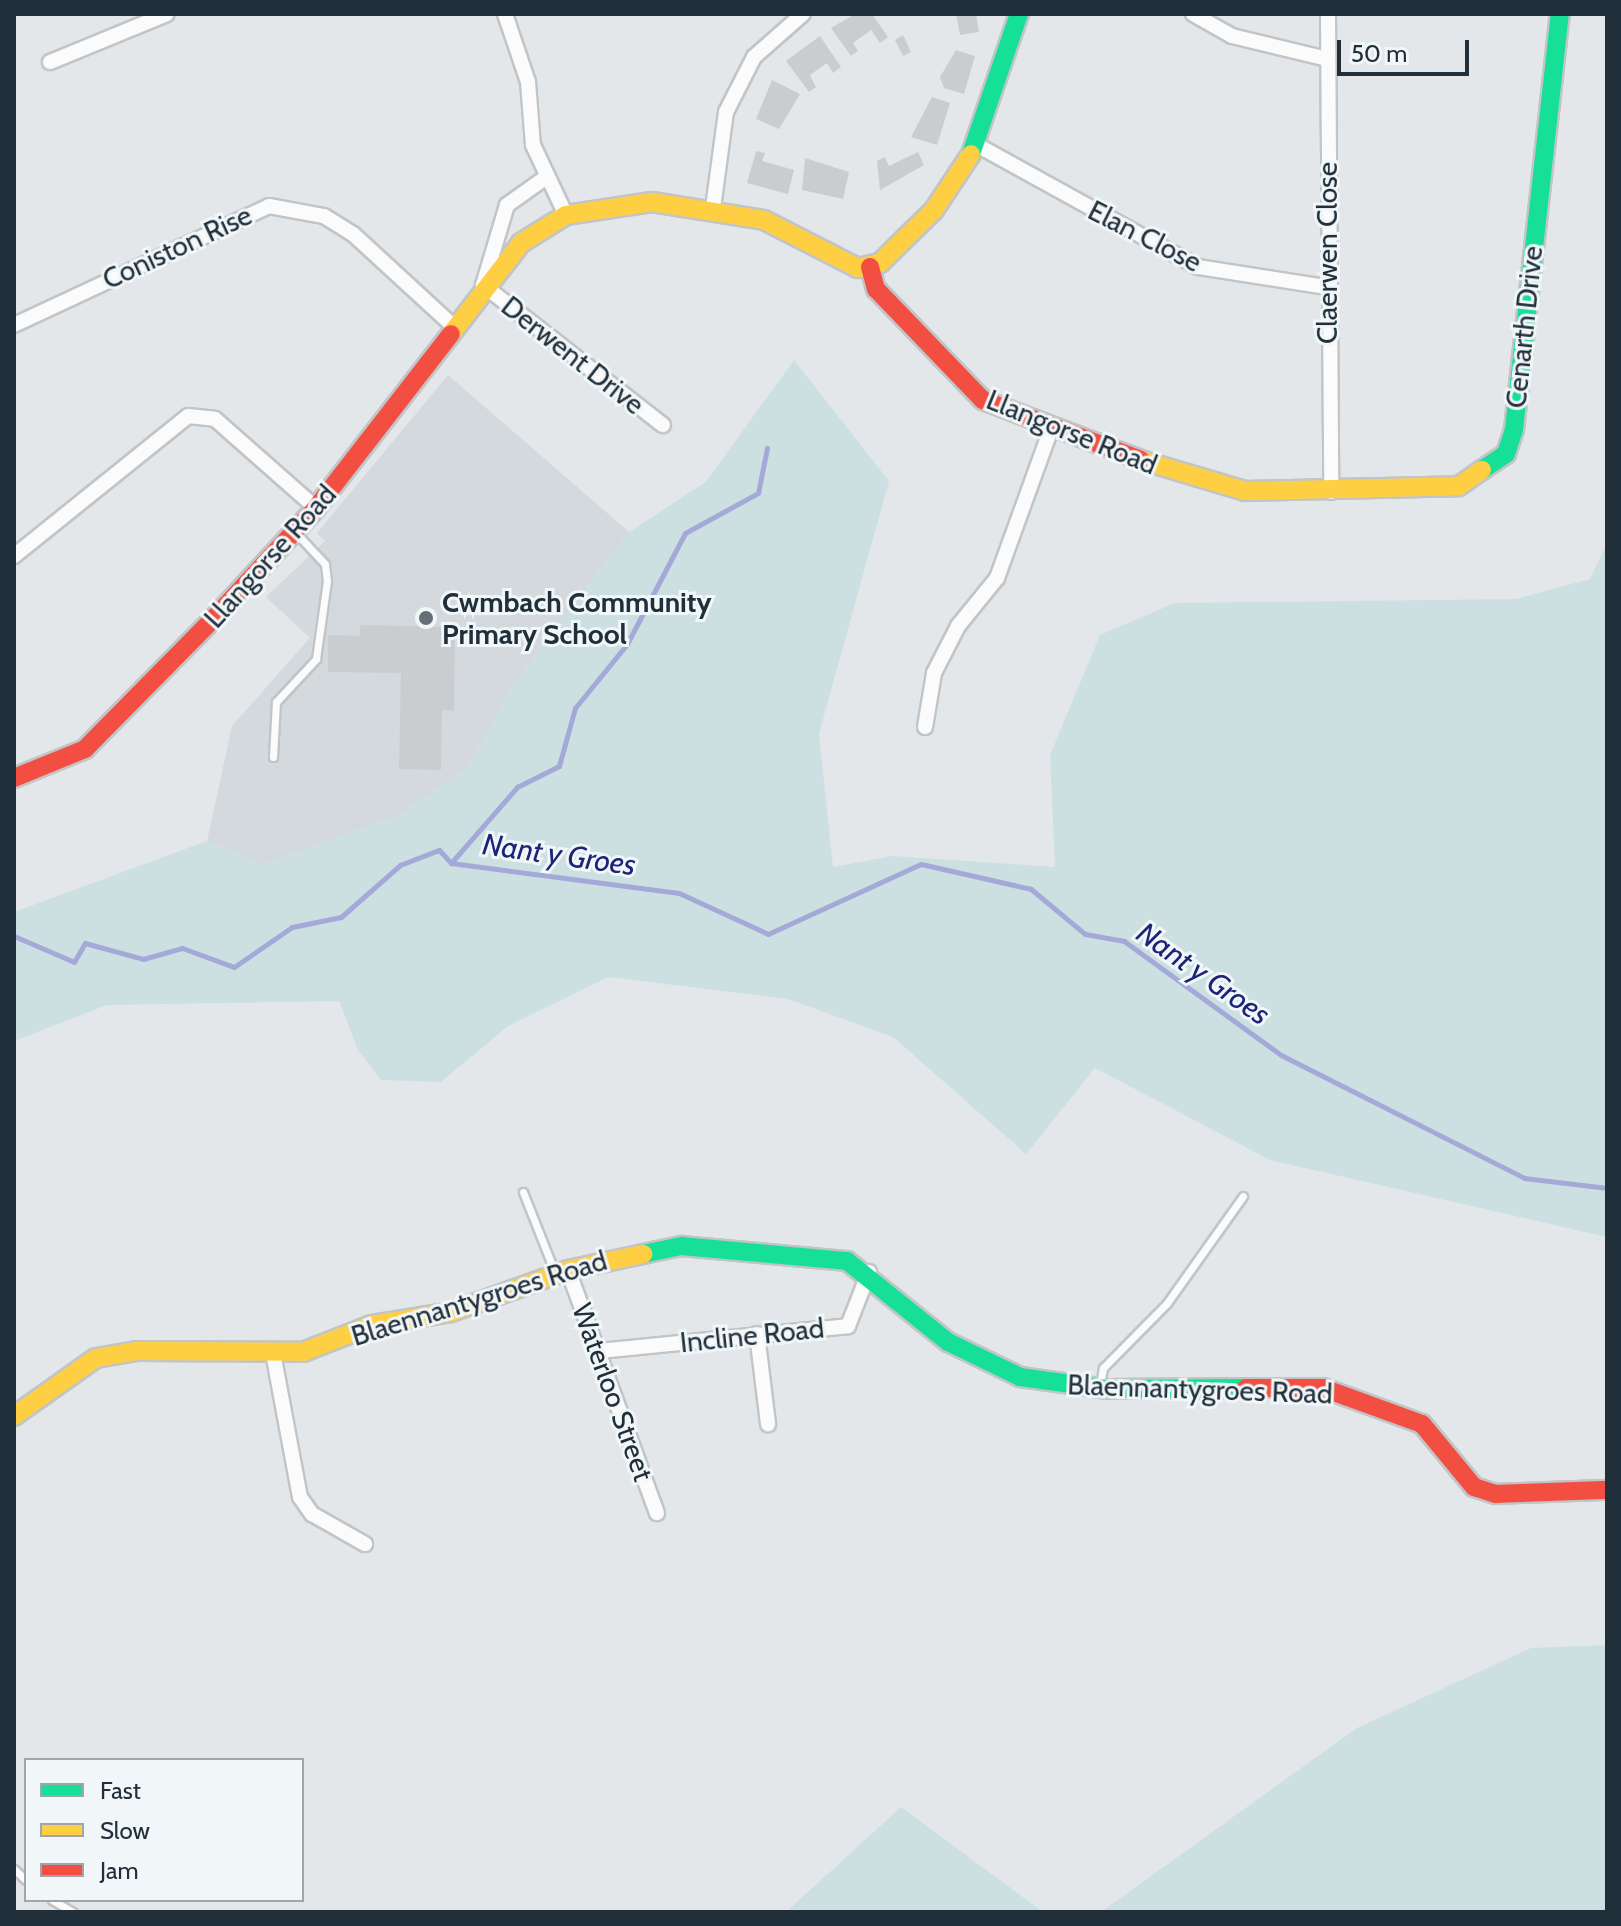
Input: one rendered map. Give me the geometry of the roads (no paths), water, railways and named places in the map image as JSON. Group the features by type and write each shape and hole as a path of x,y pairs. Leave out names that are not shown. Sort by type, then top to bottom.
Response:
{"street":[{"path":"50,62 167,14"},
{"path":"505,14 528,82 533,145 545,178 566,215"},
{"path":"713,208 726,112 754,57 803,14"},
{"path":"870,267 895,253 934,210 977,145 1019,14"},
{"path":"1193,14 1232,36 1327,59"},
{"name":"Claerwen Close","path":"1328,14 1326,287 1331,492"},
{"name":"Cenarth Drive","path":"1331,492 1459,486 1506,454 1560,14"},
{"name":"Elan Close","path":"977,145 1198,267 1326,287"},
{"name":"Llangorse Road","path":"483,285 507,205 545,178"},
{"name":"Llangorse Road","path":"14,778 62,764 103,733 316,508 483,285 521,243 566,215 652,202 713,208 807,236 858,268 870,267 876,289 971,390 1052,426 1193,480 1245,491 1331,492"},
{"name":"Coniston Rise","path":"14,325 269,206 324,216 353,234 452,325"},
{"name":"Derwent Drive","path":"483,285 663,425"},
{"path":"14,556 188,416 215,419 316,508"},
{"path":"925,727 934,673 958,626 997,578 1052,426"},
{"name":"Blaennantygroes Road","path":"14,1416 96,1358 238,1348 273,1353 451,1312 562,1272 682,1246 847,1261 869,1272 948,1342 984,1363 1020,1377 1101,1389 1323,1388 1422,1424 1474,1487 1496,1494 1607,1490"},
{"name":"Waterloo Street","path":"562,1272 599,1351 657,1513"},
{"name":"Incline Road","path":"599,1351 848,1326 869,1272"},
{"path":"757,1334 768,1424"},
{"path":"273,1353 300,1497 312,1514 365,1544"}],"lane":[{"path":"273,757 276,702 316,659 327,581 325,564 295,532"},
{"path":"523,1192 562,1272"},
{"path":"1101,1389 1103,1368 1167,1303 1243,1196"},
{"path":"56,1902 73,1912"}],"waterway":[{"path":"14,936 74,962 85,943 143,959 182,948 234,967 292,927 341,917 400,865 439,850 451,863 517,787 559,766 575,708 627,644 685,533 758,493 767,448"},
{"name":"Nant y Groes","path":"451,863 679,893 768,934 921,864 1031,889 1085,934 1124,941 1281,1055 1524,1178 1607,1188"}],"place":[{"name":"Cwmbach Community Primary School","path":"426,618"}]}
